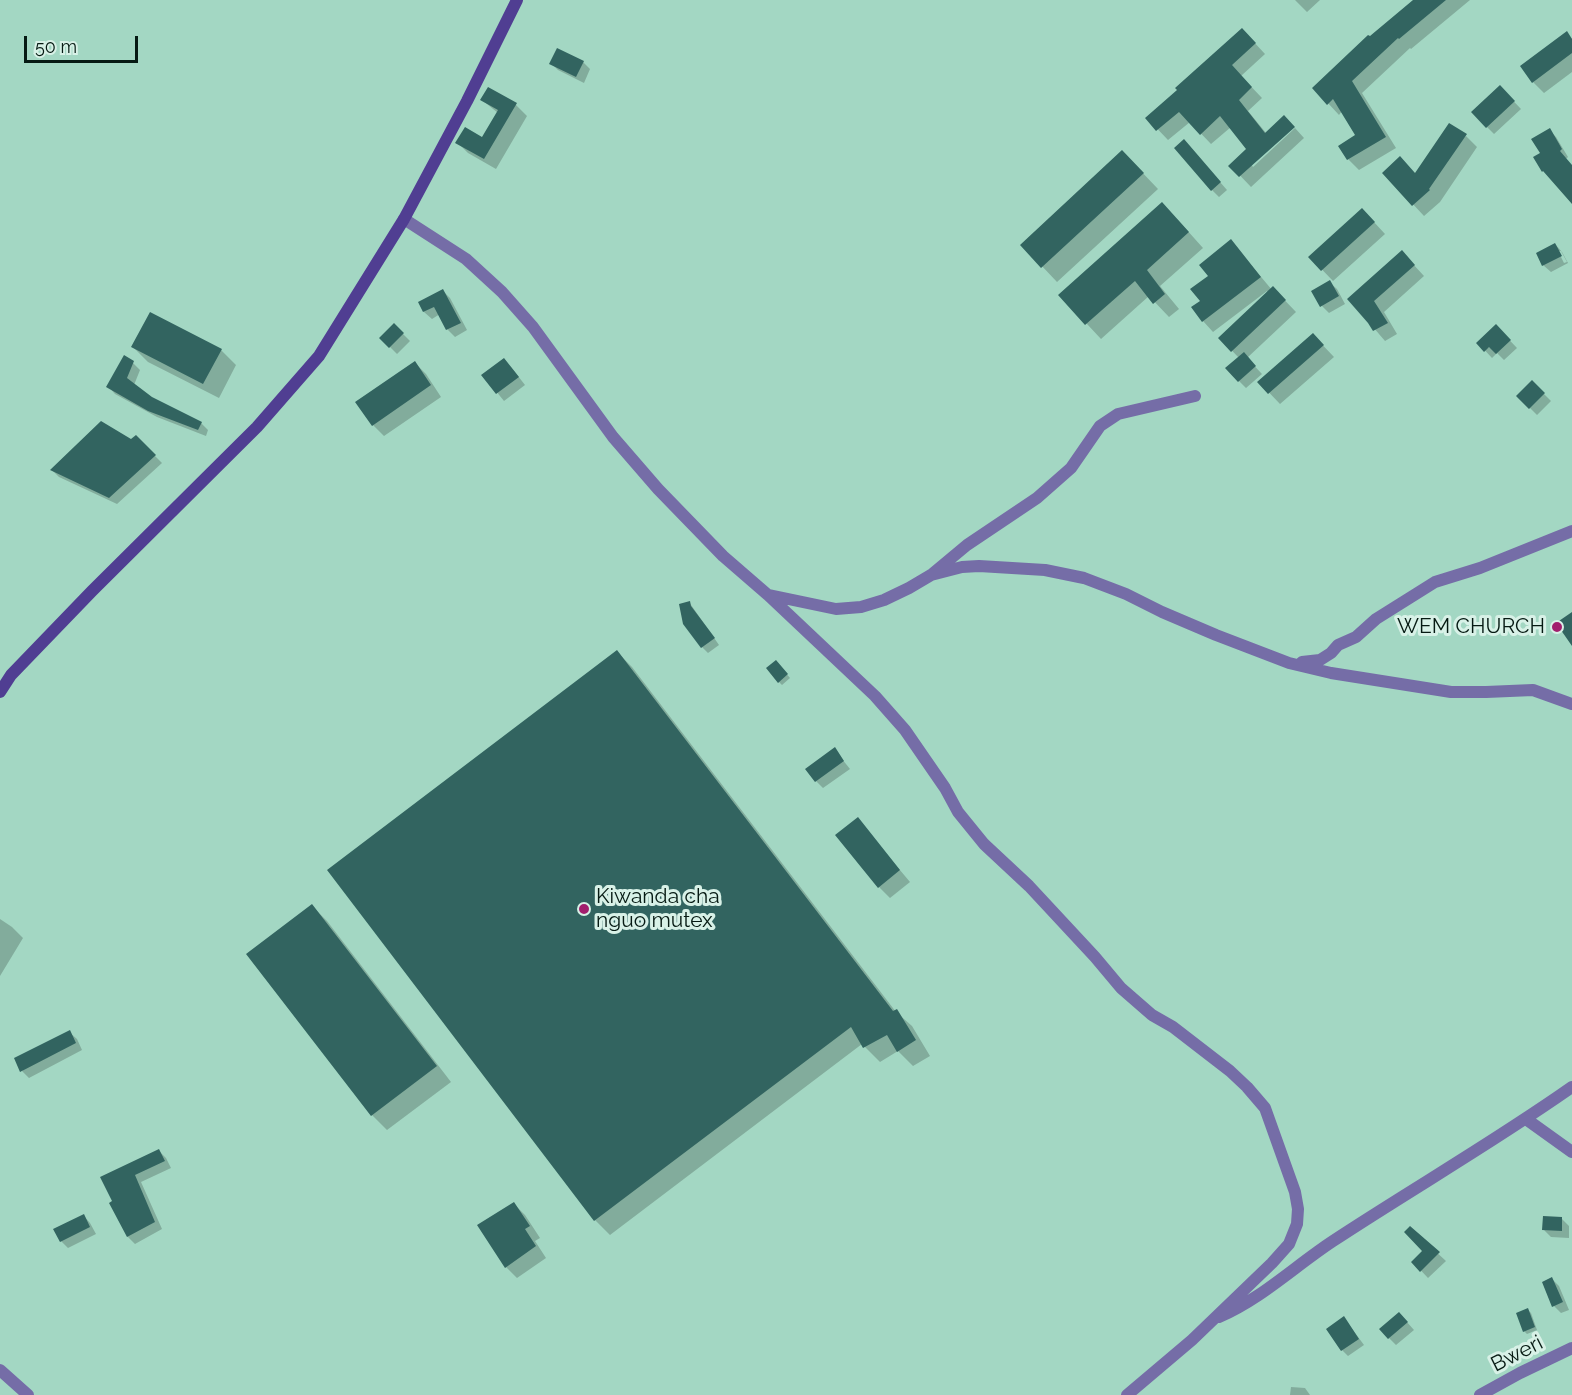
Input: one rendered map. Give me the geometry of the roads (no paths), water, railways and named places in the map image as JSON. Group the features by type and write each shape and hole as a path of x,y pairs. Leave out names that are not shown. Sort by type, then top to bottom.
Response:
{"street":[{"path":"0,692 11,675 92,591 257,427 319,356 404,219 517,0"},
{"path":"404,219 466,259 502,292 533,327 613,437 658,489 723,556 768,595 875,696 905,730 958,812 984,844 1029,886 1121,988 1152,1015 1230,1071 1265,1108 1295,1192 1298,1209 1297,1224 1289,1244 1192,1340 1127,1395"},
{"path":"768,595 836,609 861,608 884,600 931,575 966,545 1037,498 1071,468 1100,426 1118,414 1195,396"},
{"path":"1289,663 1320,660 1338,645 1356,637 1376,619 1435,582 1480,568 1572,531"},
{"path":"931,575 962,567 979,566 1045,570 1084,578 1126,594 1216,635 1289,663 1331,673 1451,692 1533,690 1572,704"},
{"path":"1212,1320 1240,1308 1308,1257 1393,1201 1526,1119 1572,1087"},
{"path":"1526,1119 1572,1152"},
{"name":"Bweri","path":"1480,1395 1572,1348"},
{"path":"0,1370 28,1395"}],"place":[{"name":"WEM CHURCH","path":"1557,627"},
{"name":"Kiwanda cha nguo mutex","path":"584,909"}]}
